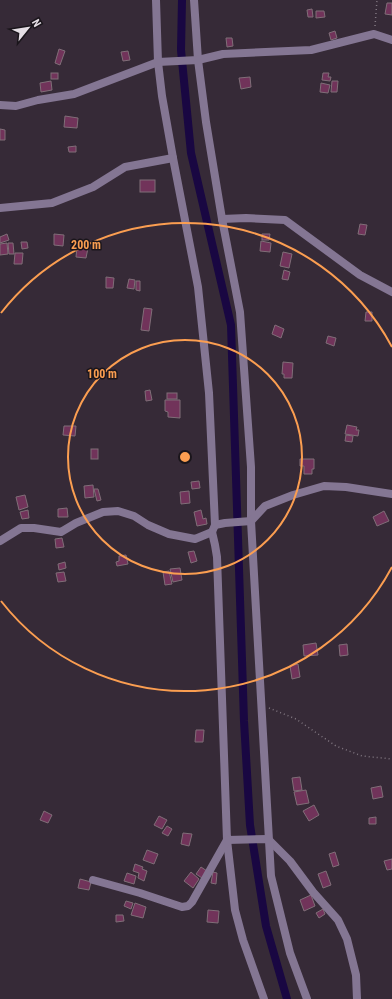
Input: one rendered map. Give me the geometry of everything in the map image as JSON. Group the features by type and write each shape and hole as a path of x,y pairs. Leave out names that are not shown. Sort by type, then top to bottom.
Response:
{"street":[{"path":"156,0 158,62 173,158 198,287 209,393 213,528 217,558 235,910 243,940 264,999"},
{"path":"194,0 198,60 206,122 222,219 240,312 251,467 251,521 260,704 271,876 290,953 307,999"},
{"path":"0,105 16,106 38,100 74,94 158,62 198,60 223,54 311,50 374,34 392,40"},
{"path":"0,208 52,203 93,187 124,168 173,158"},
{"path":"222,219 246,218 285,220 360,275 392,292"},
{"path":"0,541 21,528 34,528 61,532 76,523 103,512 118,511 134,516 148,525 169,534 195,539 225,522 251,521 265,506 293,495 324,486 346,487 392,494"},
{"path":"231,839 268,839 290,861 313,892 338,920 347,939 356,975 357,999"},
{"path":"93,880 140,893 182,907 188,906 192,902 231,839"}],"path":[{"path":"374,34 377,0"},
{"path":"260,704 296,719 336,746 362,756 392,759"}],"building":[{"path":"387,3 392,3 392,15 385,14"},
{"path":"312,9 313,17 308,17 307,10"},
{"path":"316,11 324,11 325,17 316,18"},
{"path":"335,31 337,38 331,40 329,33"},
{"path":"226,38 232,38 233,46 227,47"},
{"path":"59,49 65,51 60,65 55,63"},
{"path":"128,51 130,60 123,61 121,52"},
{"path":"51,73 58,73 58,79 51,79"},
{"path":"323,73 329,73 328,77 331,77 330,81 322,80"},
{"path":"250,77 251,87 241,89 239,78"},
{"path":"51,81 52,90 41,92 40,83"},
{"path":"332,81 338,81 337,92 331,92"},
{"path":"321,83 330,85 328,93 320,92"},
{"path":"65,116 78,118 77,128 64,127"},
{"path":"0,129 5,130 5,140 0,140"},
{"path":"76,146 76,152 69,152 68,147"},
{"path":"140,180 155,180 155,192 140,192"},
{"path":"360,224 367,225 365,235 358,234"},
{"path":"7,234 9,240 0,243 0,237"},
{"path":"54,234 64,235 63,246 54,245"},
{"path":"262,234 270,234 269,240 262,240"},
{"path":"261,241 271,243 270,252 260,251"},
{"path":"21,242 27,242 28,248 22,249"},
{"path":"7,243 8,254 0,255 0,244"},
{"path":"8,243 13,243 14,254 9,254"},
{"path":"77,247 88,248 86,258 76,257"},
{"path":"283,252 292,254 289,268 280,266"},
{"path":"15,253 23,253 22,264 14,264"},
{"path":"284,270 290,272 288,280 282,279"},
{"path":"106,277 114,278 113,288 106,288"},
{"path":"129,279 135,280 134,289 127,288"},
{"path":"136,281 140,281 140,291 136,290"},
{"path":"144,308 152,309 149,331 141,330"},
{"path":"366,312 372,312 372,321 365,321"},
{"path":"275,325 284,329 281,338 272,334"},
{"path":"328,336 336,338 334,346 326,343"},
{"path":"283,362 293,363 292,378 284,378 284,374 282,374"},
{"path":"150,390 152,400 146,401 145,391"},
{"path":"167,393 177,393 177,399 167,399"},
{"path":"165,400 180,400 180,418 168,417 168,412 165,411"},
{"path":"347,425 357,427 356,430 359,430 358,436 345,434"},
{"path":"64,426 76,426 75,436 63,435"},
{"path":"346,435 353,436 352,442 345,441"},
{"path":"91,449 98,449 98,459 91,459"},
{"path":"300,459 314,459 314,469 312,469 312,474 304,474 304,466 300,466"},
{"path":"199,481 200,488 192,489 191,482"},
{"path":"93,485 94,497 85,498 84,486"},
{"path":"94,489 98,489 101,500 97,501"},
{"path":"189,491 190,503 181,504 180,492"},
{"path":"25,495 28,507 19,510 16,497"},
{"path":"67,508 68,517 58,517 58,509"},
{"path":"28,510 29,518 22,519 20,512"},
{"path":"201,510 203,519 206,518 207,524 197,526 194,512"},
{"path":"384,511 389,521 377,526 373,517"},
{"path":"62,538 64,547 56,548 55,539"},
{"path":"194,551 197,561 191,563 188,552"},
{"path":"126,555 128,564 117,566 116,562 119,561 119,556"},
{"path":"65,562 66,568 59,570 58,564"},
{"path":"180,568 182,580 173,582 170,569"},
{"path":"169,571 172,584 165,585 163,572"},
{"path":"64,572 66,581 58,582 56,573"},
{"path":"316,643 318,655 304,656 303,645"},
{"path":"347,644 348,655 340,656 339,645"},
{"path":"298,664 300,677 292,679 290,666"},
{"path":"196,730 204,730 203,742 195,742"},
{"path":"300,777 302,790 294,791 292,778"},
{"path":"381,786 383,797 373,799 371,788"},
{"path":"306,790 309,803 297,805 294,792"},
{"path":"314,805 319,815 309,821 303,811"},
{"path":"44,811 52,815 48,823 40,820"},
{"path":"159,816 167,820 162,829 154,825"},
{"path":"376,817 376,824 369,824 369,818"},
{"path":"167,826 172,829 168,836 162,833"},
{"path":"183,833 192,834 189,846 181,844"},
{"path":"147,850 158,854 154,864 143,860"},
{"path":"335,852 339,865 333,867 329,854"},
{"path":"392,859 392,869 387,870 384,861"},
{"path":"135,864 143,867 142,869 147,871 144,881 138,878 139,873 133,871"},
{"path":"201,867 207,871 202,878 196,874"},
{"path":"326,871 331,885 323,888 318,874"},
{"path":"191,872 199,879 193,888 184,881"},
{"path":"213,872 217,873 216,884 211,883"},
{"path":"127,873 136,876 134,884 124,881"},
{"path":"80,879 91,882 89,890 78,888"},
{"path":"311,895 315,906 304,911 300,900"},
{"path":"126,901 133,903 131,909 124,906"},
{"path":"135,903 146,907 143,918 131,915"},
{"path":"323,909 325,914 319,918 316,913"},
{"path":"208,910 219,911 218,923 207,922"},
{"path":"116,915 123,915 124,921 116,922"}],"waterway":[{"path":"182,0 181,50 191,153 231,325 244,721 250,825 266,926 287,999"}]}
